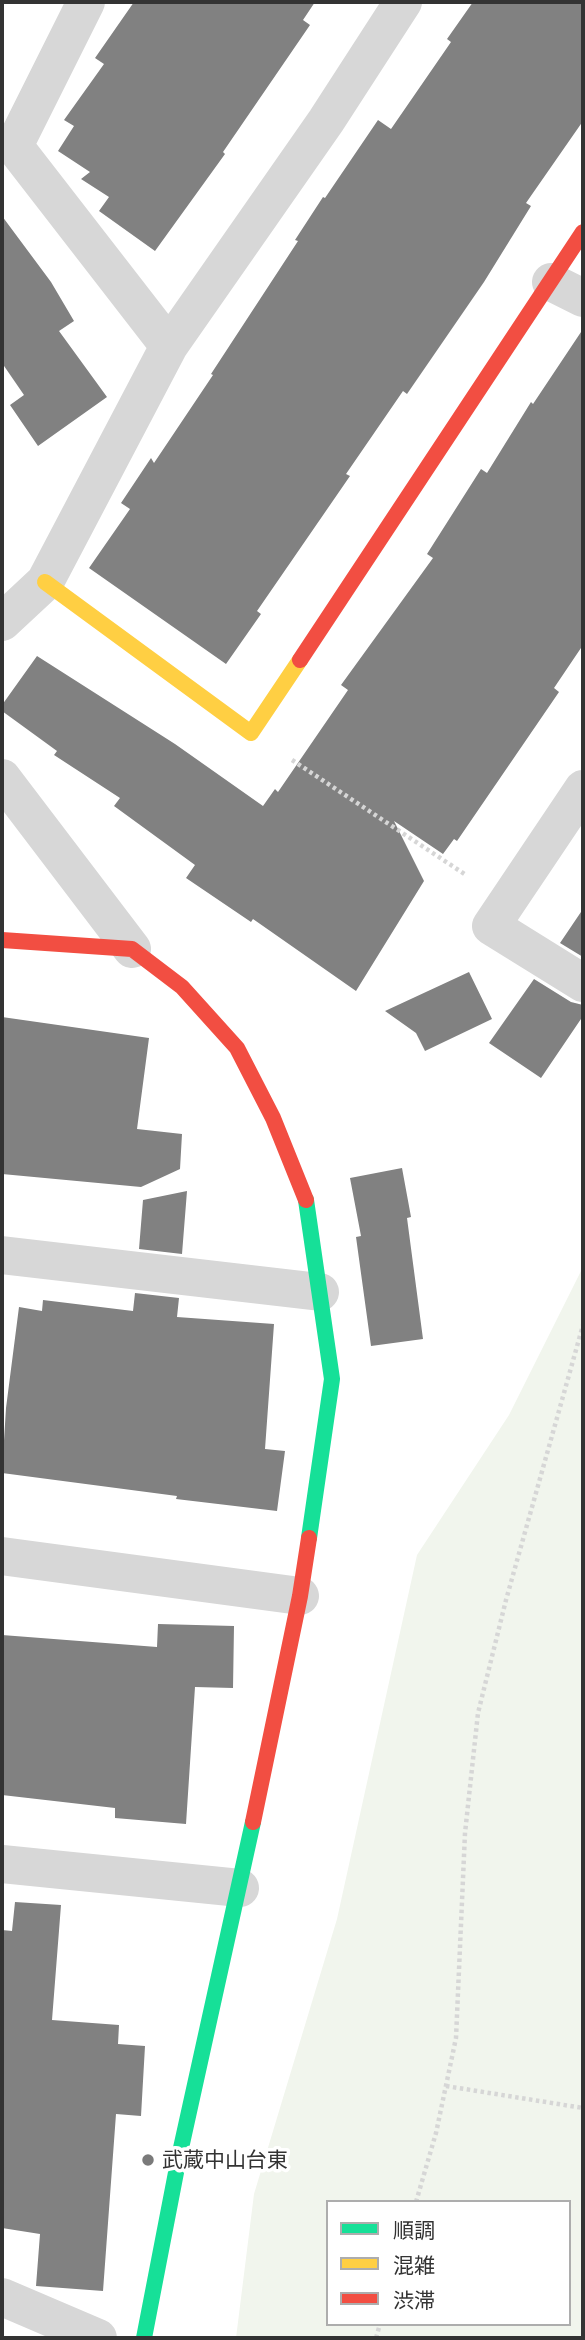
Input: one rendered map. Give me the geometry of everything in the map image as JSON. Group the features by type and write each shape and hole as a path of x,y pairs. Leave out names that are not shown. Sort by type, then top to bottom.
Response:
{"street":[{"path":"86,2 14,146 169,346"},
{"path":"2,622 45,582 169,346 326,121 404,2"},
{"path":"45,582 251,733 567,290 583,232"},
{"path":"2,778 132,949 182,988 237,1048 273,1118 307,1206 332,1379 300,1596 240,1888 179,2157 144,2338"},
{"path":"583,789 491,926 583,983"},
{"path":"2,940 132,949"},
{"path":"2,1255 320,1292"},
{"path":"2,1556 300,1596"},
{"path":"2,1864 240,1888"},
{"path":"2,2297 98,2338"}],"path":[{"path":"251,733 493,892 491,926"},
{"path":"417,2200 436,2133 456,2038 464,1833 478,1713 506,1600 583,1325"},
{"path":"446,2086 583,2108"}],"shaded area":[{"path":"583,1267 583,2338 236,2338 254,2194 337,1919 417,1555 509,1415"}],"building":[{"path":"134,2 315,2 303,20 310,25 223,152 225,154 155,251 99,211 109,197 81,179 90,172 58,151 74,126 64,120 104,64 95,58"},
{"path":"473,2 583,2 583,121 526,203 531,206 484,282 407,394 403,391 346,474 350,476 257,611 261,614 226,664 89,568 130,509 121,503 151,458 154,463 213,375 211,374 298,241 295,240 323,197 325,198 378,120 391,129 451,42 447,39"},
{"path":"2,216 51,282 74,321 59,331 107,397 38,446 10,405 24,395 2,363"},
{"path":"583,329 583,645 554,688 559,692 457,841 454,839 443,854 394,821 424,881 356,991 253,919 251,922 186,878 195,865 114,806 120,798 54,755 57,751 2,711 2,705 37,656 175,744 263,806 275,789 278,792 348,690 341,685 433,558 427,554 481,469 487,473 531,402 533,404"},
{"path":"583,909 583,957 560,943"},
{"path":"469,972 492,1019 425,1051 416,1033 385,1011"},
{"path":"534,979 571,1002 583,1005 583,1016 541,1078 489,1043"},
{"path":"2,1017 149,1038 137,1129 182,1134 180,1169 141,1187 2,1174"},
{"path":"402,1168 411,1217 407,1218 423,1339 371,1346 356,1237 361,1236 350,1178"},
{"path":"187,1191 182,1254 139,1249 143,1200"},
{"path":"135,1293 179,1298 177,1317 274,1324 265,1449 285,1451 277,1511 2,1473 6,1408 19,1307 42,1311 43,1300 133,1311"},
{"path":"158,1624 234,1626 233,1688 195,1687 186,1824 115,1818 115,1808 2,1795 2,1635 157,1647"},
{"path":"15,1902 61,1905 52,2020 119,2025 118,2044 145,2046 141,2116 116,2114 103,2291 36,2286 40,2234 2,2228 2,1930 12,1931"}],"traffic: fast":[{"path":"306,1200 332,1379 309,1538"},
{"path":"144,2338 179,2157 253,1822"}],"traffic: slow":[{"path":"45,582 251,733 300,660"}],"traffic: jam":[{"path":"300,660 583,232"},
{"path":"2,940 132,949 182,987 237,1048 273,1118 306,1200"},
{"path":"253,1822 300,1596 309,1538"}],"place":[{"name":"武蔵中山台東","path":"148,2160"}]}
